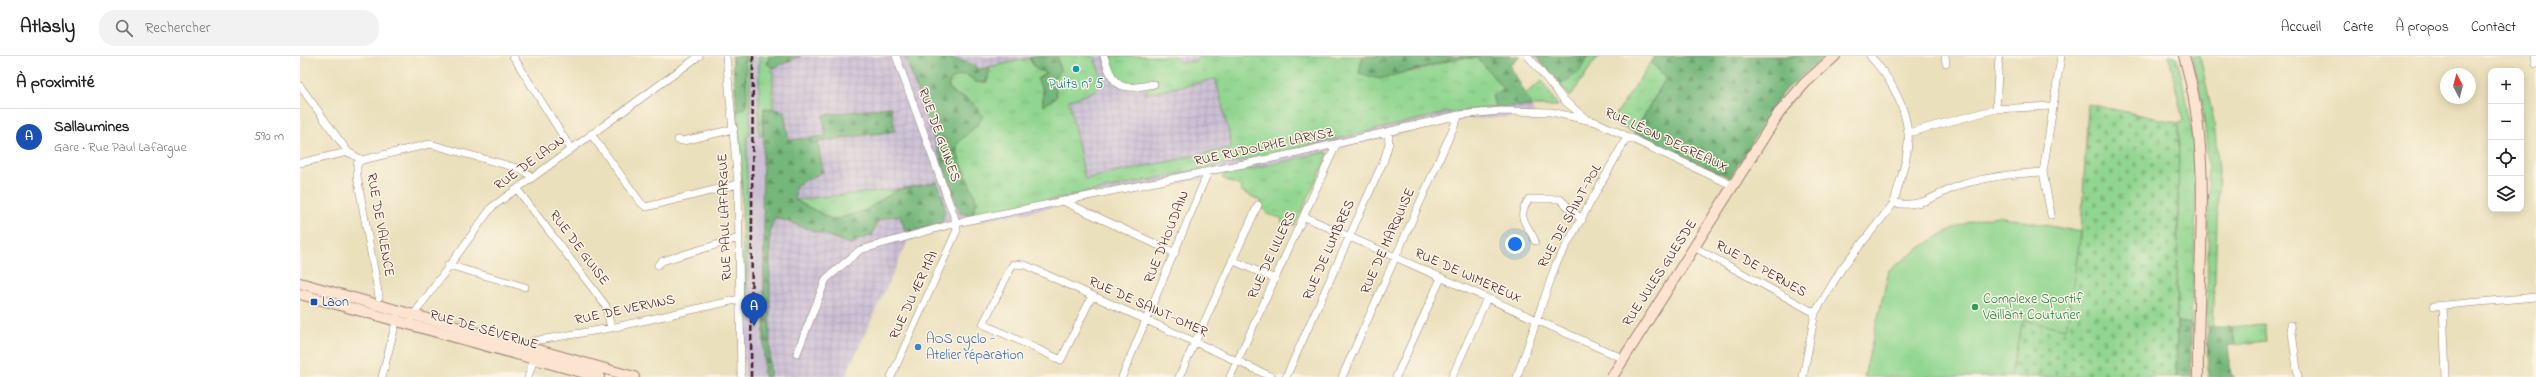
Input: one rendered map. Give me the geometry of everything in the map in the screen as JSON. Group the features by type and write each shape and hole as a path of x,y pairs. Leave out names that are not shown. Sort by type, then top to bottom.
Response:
{"main road":[{"name":"RUE JULES GUESDE","path":"1616,375 1622,358 1734,186 1779,113 1805,83 1835,56"},
{"path":"2184,56 2196,107 2201,167 2198,377"},
{"path":"300,283 397,316"},
{"path":"300,294 360,310 397,316"},
{"name":"RUE DE SÉVERINE","path":"397,316 523,351 628,376"},
{"name":"RUE DE SÉVERINE","path":"535,354 599,377"}],"street":[{"path":"513,56 571,149"},
{"name":"RUE DE LAON","path":"411,319 485,214 532,177 699,56"},
{"name":"RUE PAUL LAFARGUE","path":"726,56 738,184 741,377"},
{"name":"RUE DE GUINES","path":"896,56 956,223"},
{"path":"1104,56 1110,75 1118,85 1130,88 1154,84"},
{"name":"RUE LÉON DEGREAUX","path":"1528,56 1564,100 1586,119"},
{"path":"1803,377 1815,313 1842,268 1894,203 1904,160 1908,133 1895,88 1870,56"},
{"path":"1996,109 1999,56"},
{"path":"2051,215 2043,172 2052,106 2055,99 2062,56"},
{"path":"2535,56 2536,64"},
{"path":"300,86 348,152 362,160 430,144 521,169 532,177"},
{"path":"1563,114 1564,100"},
{"path":"1908,133 1996,109 2052,106"},
{"name":"RUE RUDOLPHE LARYSZ","path":"797,353 826,279 860,250 956,223 1208,172 1459,115 1500,111 1578,116"},
{"name":"RUE DE MARQUISE","path":"1342,377 1459,115"},
{"name":"RUE LÉON DEGREAUX","path":"1578,116 1734,186"},
{"path":"678,140 683,141 734,129"},
{"name":"RUE DE LUMBRES","path":"1286,377 1384,160 1389,143 1388,132"},
{"path":"591,134 641,203 646,207 738,184"},
{"name":"RUE DE SAINT-POL","path":"1517,377 1535,320 1556,264 1582,220 1627,137"},
{"name":"RUE DE LILLERS","path":"1230,377 1274,279 1305,217 1336,144"},
{"path":"300,163 348,152"},
{"name":"RUE DE VALENCE","path":"362,160 357,164 357,176 379,297"},
{"name":"RUE D'HOUDAIN","path":"1122,377 1148,319 1208,172"},
{"path":"1894,203 1916,205 1965,184 2018,173 2043,172"},
{"name":"RUE DE GUISE","path":"517,189 606,306 611,328"},
{"path":"1535,241 1530,230 1522,220 1522,210 1529,199 1560,199 1582,220"},
{"path":"1065,202 1175,253"},
{"path":"1179,377 1258,205"},
{"name":"RUE DE WIMEREUX","path":"1305,217 1394,258 1622,358"},
{"name":"RUE DU 1ER MAI","path":"891,377 956,236 956,223"},
{"path":"658,266 662,261 739,238"},
{"name":"RUE DE PERNES","path":"1694,247 1815,313"},
{"path":"1232,260 1274,279"},
{"name":"RUE DE SAINT-OMER","path":"1092,296 1061,360 983,324 1013,264 1025,265 1092,296 1148,319 1194,342 1272,377"},
{"path":"448,265 525,288"},
{"path":"1396,377 1441,278"},
{"path":"1452,377 1487,298"},
{"path":"2434,306 2536,298"},
{"name":"RUE DE VERVINS","path":"523,351 532,341 611,328 740,299"},
{"path":"2443,306 2446,377"},
{"path":"382,377 397,316"},
{"path":"2291,324 2298,377"},
{"path":"528,377 535,354"}],"shaded area":[{"path":"750,56 759,56 759,135 762,136 760,377 745,377 741,153 747,135 750,135"},
{"path":"759,56 1520,56 1510,65 1536,116 1466,119 1224,175 971,223 908,241 845,377 760,377 761,329 763,329 764,317 761,317 762,136"}],"green space":[{"path":"732,56 745,56 747,106 737,112"},
{"path":"745,56 750,56 750,135 747,136 747,313 744,313 741,153 737,112 747,106"},
{"path":"759,56 770,56 767,63 773,68 773,109 764,108 762,136 759,136"},
{"path":"770,56 801,56 773,68 767,64"},
{"path":"905,56 943,56 975,65 977,70 990,67 987,83 976,82 966,74 953,78 948,85 953,94 963,97 971,102 983,116 978,124 957,145 958,156 977,202 972,216 960,213"},
{"path":"1038,56 1057,56 1060,70 1053,80 1057,96 1043,106 1043,90 1037,79 1046,73 1035,68 1029,58"},
{"path":"1057,56 1094,56 1104,84 1086,95 1069,100 1085,179 1232,148 1216,79 1146,94 1147,89 1155,86 1153,79 1135,83 1123,82 1114,74 1108,56 1175,56 1180,63 1196,61 1199,56 1363,56 1359,73 1409,72 1459,58 1478,58 1505,90 1492,96 1496,107 1446,113 1252,159 972,216 977,202 958,156 957,145 965,133 979,124 966,98 953,94 948,85 953,78 966,74 976,82 986,83 990,67 1029,58 1035,68 1046,73 1037,79 1043,90 1043,106 1057,96 1053,80 1060,70"},
{"path":"1363,56 1520,56 1510,65 1532,106 1496,107 1492,96 1504,90 1478,58 1459,58 1379,79 1359,73"},
{"path":"1535,56 1588,56 1579,72 1560,85"},
{"path":"1588,56 1598,56 1570,97 1560,85 1579,72"},
{"path":"1655,56 1825,56 1782,93 1730,178 1634,133 1666,78 1651,62"},
{"path":"2169,56 2176,56 2185,91 2194,151 2195,226 2191,324 2177,322 2179,123 2183,121"},
{"path":"2192,56 2200,56 2214,122 2219,172 2213,328 2207,327 2209,224 2207,157 2200,90"},
{"path":"1651,62 1666,78 1634,133 1611,122"},
{"path":"1542,81 1558,106 1532,106 1525,94"},
{"path":"2088,104 2179,123 2176,377 2010,377 2023,320 2066,328 2081,232"},
{"path":"891,107 895,131 818,142 823,172 796,185 795,200 833,220 866,210 899,189 937,182 945,207 941,223 906,233 900,216 881,219 878,221 874,229 873,235 856,241 853,245 775,217 770,232 770,377 764,377 764,213 762,207 764,108 784,111 789,140 826,136 823,115"},
{"path":"1326,152 1329,154 1295,225 1283,225 1281,218 1267,214 1261,208 1261,201 1241,191 1242,187 1222,178 1224,175"},
{"path":"899,189 866,210 833,220 795,200"},
{"name":"Complexe Sportif Vaillant Couturier","path":"1998,216 2081,232 2066,329 2023,320 2010,377 1864,377 1889,270 1927,243 1953,229 1966,223"},
{"path":"2177,322 2191,324 2191,377 2176,377"},
{"path":"2264,324 2266,341 2235,345 2232,327"},
{"path":"2207,327 2232,327 2235,345 2228,345 2231,375 2235,377 2208,377"}],"railway":[{"path":"751,377 753,56"}],"place":[{"name":"Puits n° 5","path":"1076,69"},
{"name":"Laon","path":"314,302"},
{"name":"Complexe Sportif Vaillant Couturier","path":"1975,307"},
{"name":"Sallaumines","path":"754,326"},
{"name":"AOS cyclo - Atelier réparation","path":"918,347"}]}
